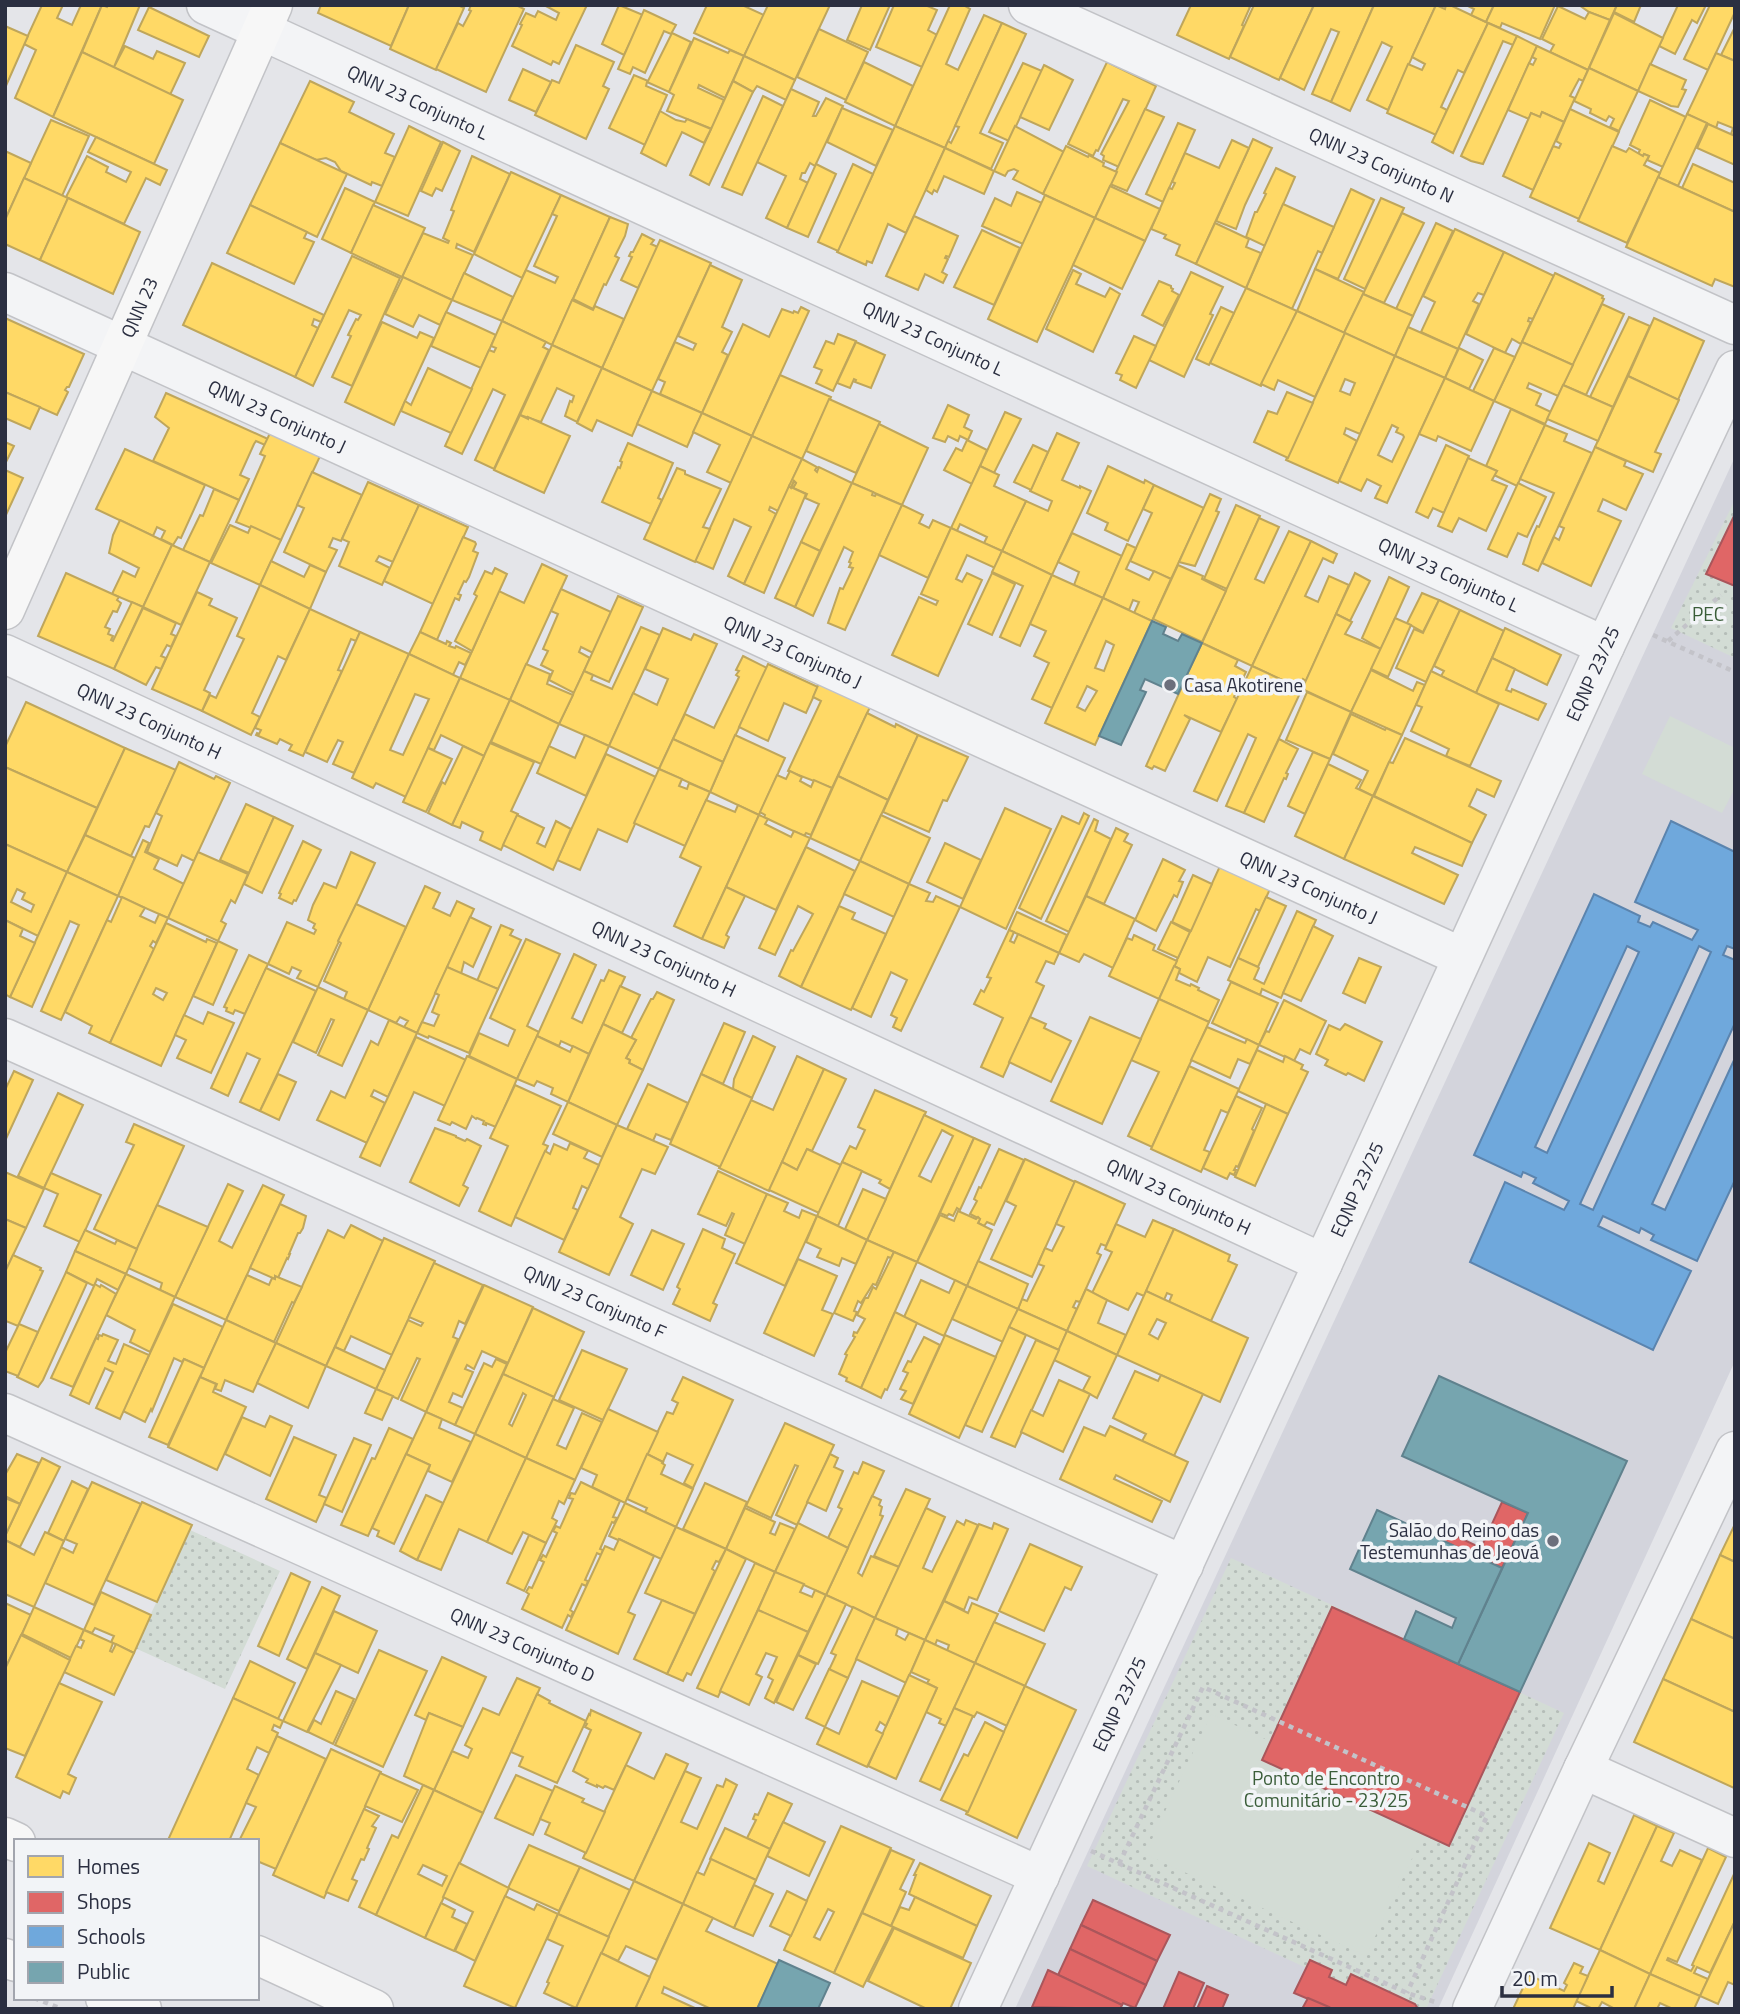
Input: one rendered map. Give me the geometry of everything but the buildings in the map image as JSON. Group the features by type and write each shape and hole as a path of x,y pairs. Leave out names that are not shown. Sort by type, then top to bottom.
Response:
{"street":[{"name":"QNN 23 Conjunto L","path":"206,5 267,18 1605,646"},
{"name":"QNN 23 Conjunto N","path":"1028,5 1735,325"},
{"name":"QNN 23","path":"5,610 267,18"},
{"name":"QNN 23 Conjunto J","path":"5,292 1462,957"},
{"name":"EQNP 23/25","path":"978,2009 1605,646 1735,370"},
{"name":"QNN 23 Conjunto H","path":"5,654 1323,1263"},
{"name":"QNN 23 Conjunto F","path":"5,1038 1184,1565"},
{"name":"QNN 23 Conjunto D","path":"5,1413 1040,1876"},
{"path":"1457,2007 1583,1769 1733,1458"},
{"path":"1583,1769 1735,1838"},
{"path":"259,1956 374,2009"},
{"path":"112,2000 142,2009"}],"path":[{"path":"1668,641 1721,596"},
{"path":"1652,635 1735,672"},
{"path":"1119,1864 1203,1687 1278,1719 1487,1816 1407,1993"},
{"path":"1058,1836 1407,1993 1457,2007"},
{"path":"39,2000 62,2009"}],"shaded area":[{"path":"1735,457 1735,1361 1438,2009 1015,2009"}],"green space":[{"name":"PEC","path":"1735,500 1735,658 1671,628"},
{"path":"1670,716 1735,748 1735,788 1722,813 1642,774"},
{"path":"190,1530 280,1571 225,1689 135,1648"},
{"name":"Ponto de Encontro Comunitário - 23/25","path":"1231,1558 1564,1713 1426,2009 1395,2009 1087,1866"},
{"path":"1211,1714 1432,1816 1366,1956 1145,1854"}],"place":[{"name":"Casa Akotirene","path":"1170,685"},
{"name":"Salão do Reino das Testemunhas de Jeová","path":"1553,1541"}]}
